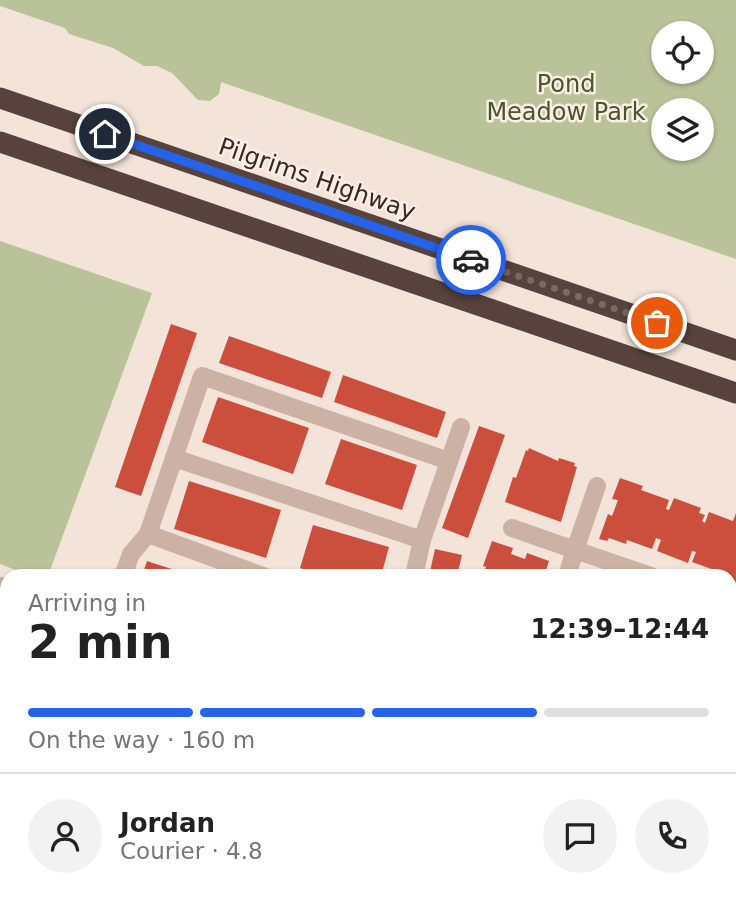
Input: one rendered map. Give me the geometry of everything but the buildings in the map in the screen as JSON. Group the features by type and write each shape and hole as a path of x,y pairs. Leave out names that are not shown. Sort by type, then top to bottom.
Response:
{"highway":[{"name":"Pilgrims Highway","path":"0,98 736,350"},
{"path":"0,142 736,393"}],"street":[{"path":"126,569 131,554 148,534 202,376 449,461"},
{"path":"416,569 422,540 461,427"},
{"path":"174,458 422,540"},
{"path":"569,569 597,486"},
{"path":"512,528 631,569"},
{"path":"148,534 244,569"}],"green space":[{"name":"Pond Meadow Park","path":"0,0 736,0 736,259 221,82 219,94 210,101 198,100 172,73 157,66 144,66 113,48 69,34 65,28 0,6"},
{"path":"0,241 152,293 51,569 13,569 0,564"}],"way so far":[{"path":"471,260 657,323"}],"route":[{"path":"105,134 471,260"}]}
